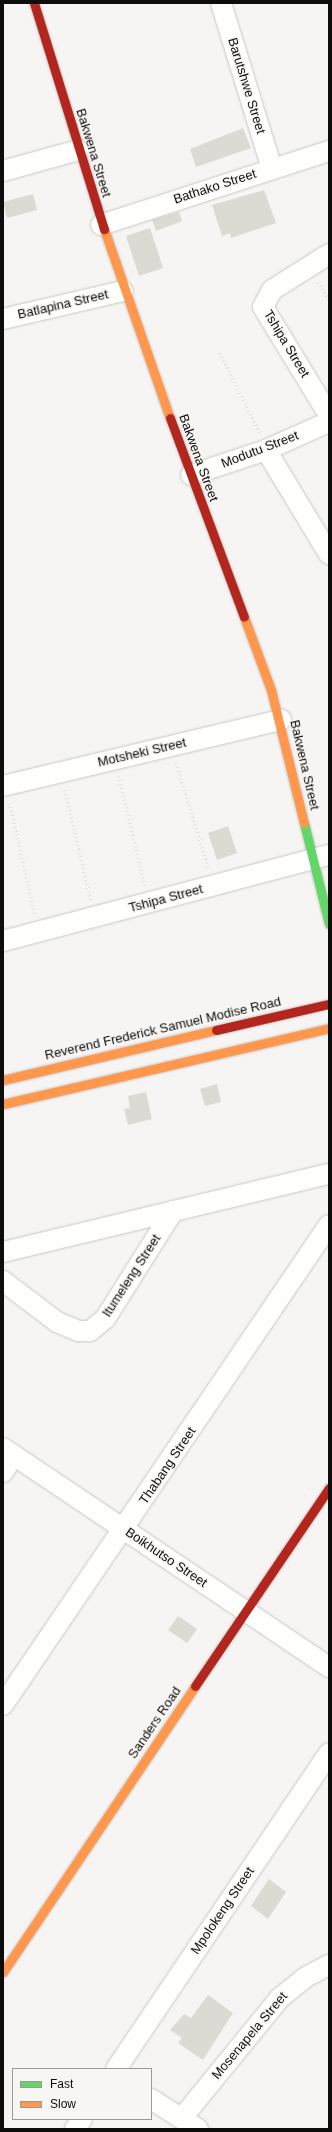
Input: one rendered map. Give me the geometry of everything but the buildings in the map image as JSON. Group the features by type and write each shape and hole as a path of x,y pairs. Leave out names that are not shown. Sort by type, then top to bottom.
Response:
{"street":[{"name":"Bakwena Street","path":"34,3 101,225 123,291 280,720 321,858 329,924"},
{"name":"Barutshwe Street","path":"221,3 272,169"},
{"path":"3,171 78,150"},
{"name":"Bathako Street","path":"101,225 329,151"},
{"name":"Tshipa Street","path":"329,254 272,290 263,307 329,415"},
{"name":"Batlapina Street","path":"3,319 123,291"},
{"name":"Modutu Street","path":"191,475 267,449 329,422"},
{"path":"267,449 329,554"},
{"name":"Motsheki Street","path":"4,785 280,720"},
{"name":"Tshipa Street","path":"3,940 95,918 321,858"},
{"name":"Reverend Frederick Samuel Modise Road","path":"3,1080 329,1004"},
{"path":"3,1104 329,1028"},
{"name":"Itumeleng Street","path":"3,1252 329,1174"},
{"name":"Itumeleng Street","path":"3,1281 57,1322 78,1332 90,1331 105,1319 173,1211"},
{"name":"Thabang Street","path":"3,1705 125,1530 329,1225"},
{"path":"3,1472 9,1452"},
{"name":"Boikhutso Street","path":"9,1452 329,1667"},
{"name":"Sanders Road","path":"3,1972 329,1488"},
{"name":"Mpolokeng Street","path":"117,2068 329,1753"},
{"name":"Mosenapela Street","path":"190,2124 280,1998 306,1977 329,1965"},
{"path":"152,2100 190,2124"},
{"path":"75,2129 81,2120"}],"path":[{"path":"220,353 267,449"},
{"path":"171,746 215,886"},
{"path":"115,759 149,904"},
{"path":"60,771 95,918"},
{"path":"4,785 38,932"}],"traffic: fast":[{"path":"304,823 329,924"}],"traffic: slow":[{"path":"104,229 170,418"},
{"path":"244,617 271,690 304,823"},
{"path":"3,1104 329,1028"},
{"path":"3,1080 216,1030"},
{"path":"3,1972 195,1686"}],"traffic: jam":[{"path":"34,3 104,229"},
{"path":"170,418 244,617"},
{"path":"216,1030 329,1004"},
{"path":"195,1686 329,1488"}]}
